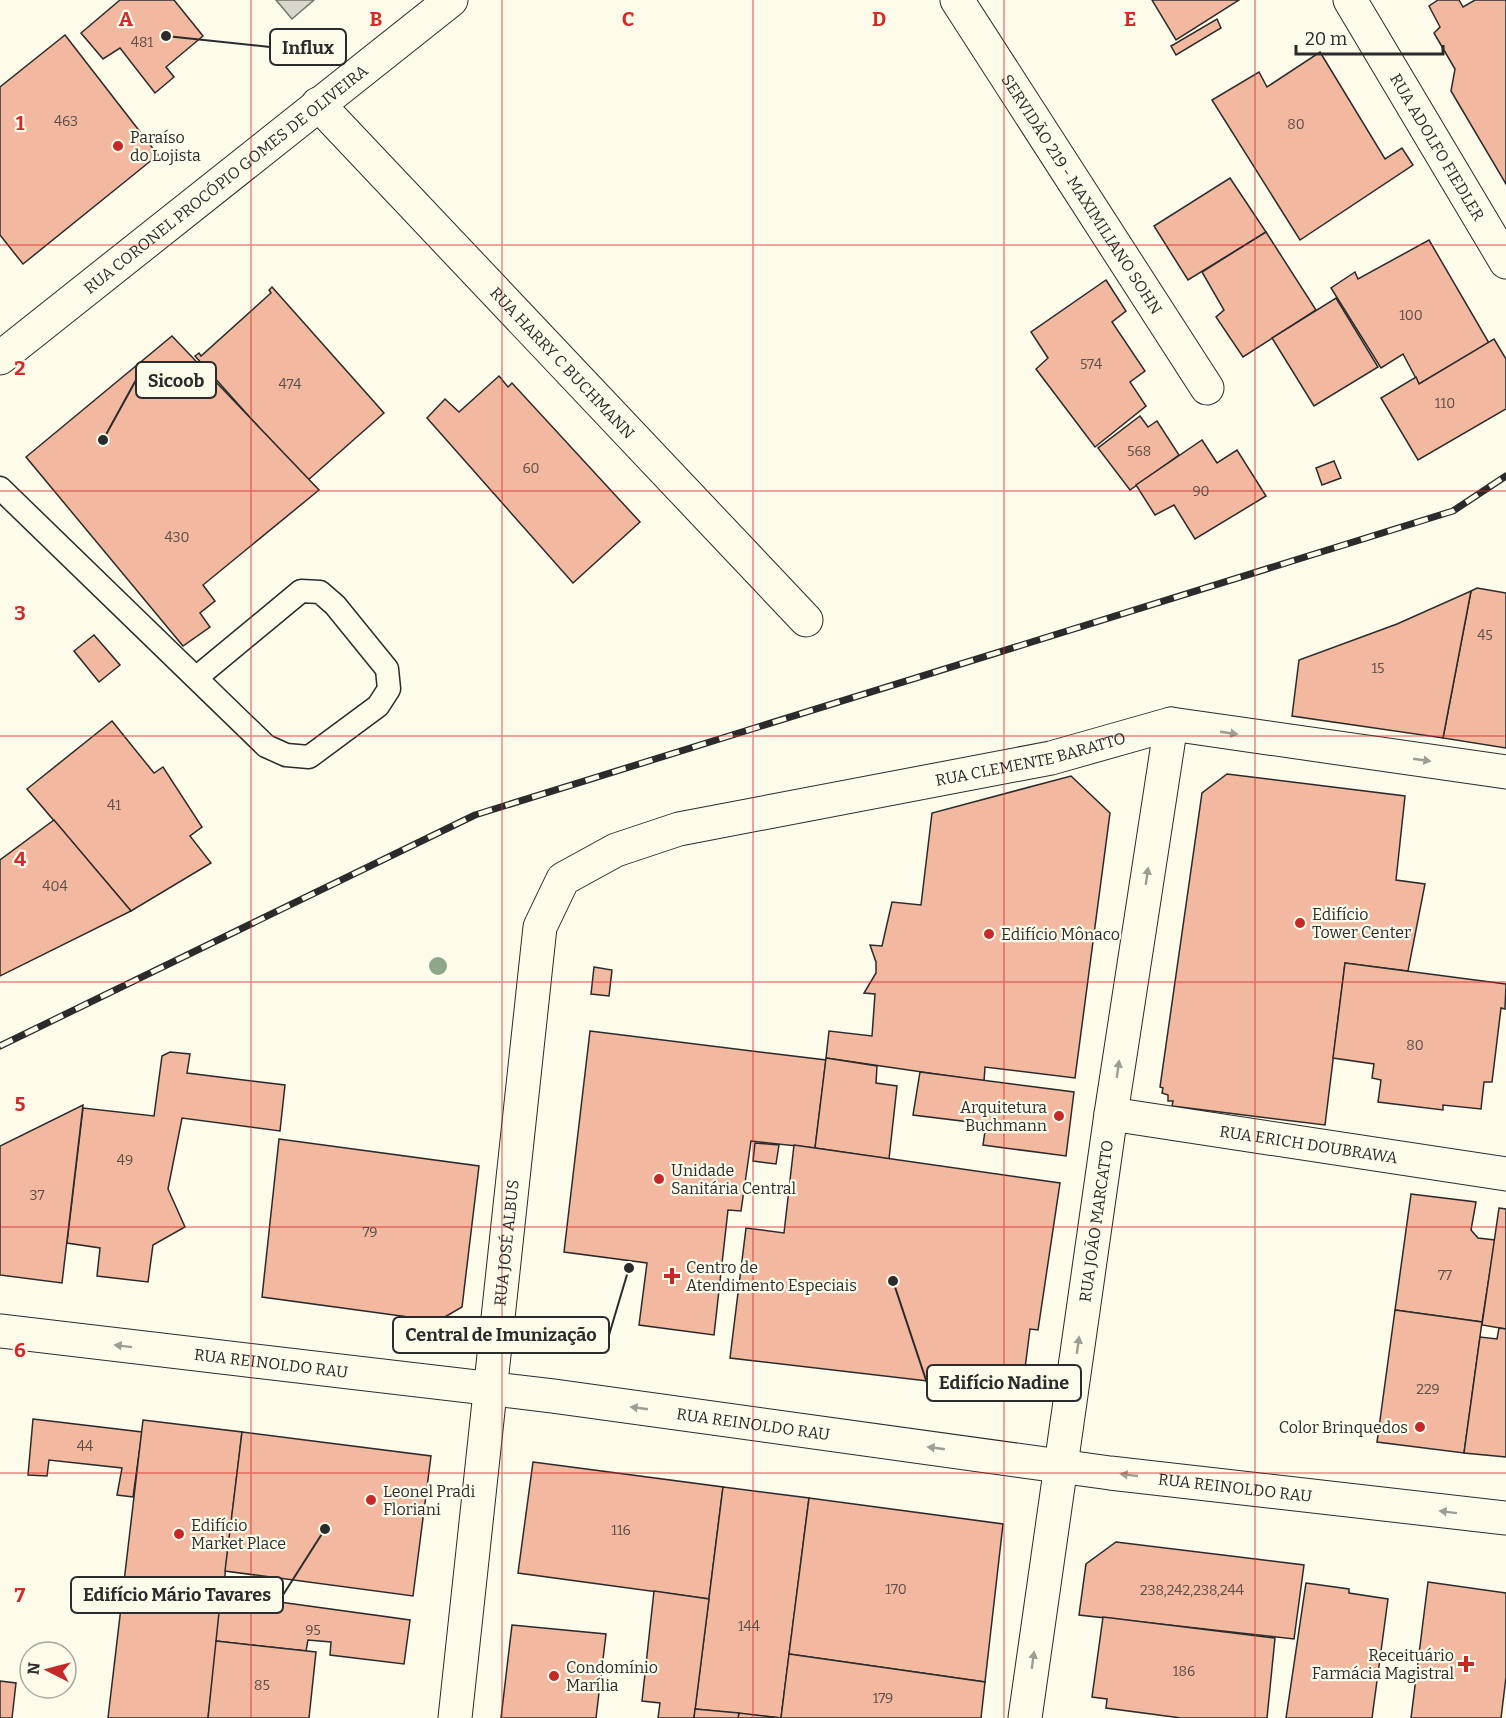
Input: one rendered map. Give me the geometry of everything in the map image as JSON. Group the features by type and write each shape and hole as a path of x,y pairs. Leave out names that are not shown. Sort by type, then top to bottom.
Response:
{"main road":[{"name":"RUA CORONEL PROCÓPIO GOMES DE OLIVEIRA","path":"0,358 451,0"},
{"name":"SERVIDÃO 219 - MAXIMILIANO SOHN","path":"957,0 1207,388"},
{"name":"RUA ADOLFO FIEDLER","path":"1350,0 1506,262"},
{"name":"RUA HARRY C BUCHMANN","path":"318,104 806,620"},
{"name":"RUA CLEMENTE BARATTO","path":"564,879 616,850 679,829 1050,758 1171,724 1506,772"},
{"name":"RUA JOÃO MARCATTO","path":"1025,1718 1111,1114 1171,724"},
{"name":"RUA JOSÉ ALBUS","path":"455,1718 493,1389 540,927 564,879"},
{"name":"RUA ERICH DOUBRAWA","path":"1111,1114 1506,1174"},
{"name":"RUA REINOLDO RAU","path":"0,1331 493,1389 1061,1466 1506,1518"}],"lane":[{"path":"0,488 46,530 196,678 266,746 286,755 309,757 378,706 388,689 387,669 335,605 320,592 301,591 196,678"}],"shaded area":[{"path":"276,0 314,0 292,19"}],"building":[{"path":"120,0 174,0 203,36 166,67 174,77 155,93 120,48 103,59 81,33"},
{"path":"1152,0 1239,0 1176,40"},
{"path":"1438,0 1459,0 1463,7 1475,0 1506,0 1506,184 1451,91 1455,69 1434,33 1440,27 1429,6"},
{"path":"1217,19 1221,28 1176,55 1171,46"},
{"path":"65,35 158,155 23,264 0,235 0,87"},
{"path":"1320,52 1385,159 1402,148 1413,165 1300,240 1212,100 1259,72 1267,87"},
{"path":"1230,178 1266,232 1188,280 1154,226"},
{"path":"1266,232 1316,310 1243,357 1216,317 1224,310 1202,272"},
{"path":"1429,240 1489,343 1419,384 1403,354 1381,368 1331,288 1355,272 1358,279"},
{"path":"1106,280 1126,311 1112,322 1145,371 1130,382 1146,406 1095,447 1036,369 1048,358 1031,332"},
{"path":"272,287 384,413 307,481 195,356 199,353 201,356 271,293 269,290"},
{"path":"1336,298 1378,367 1314,406 1272,338"},
{"path":"172,336 319,490 203,585 215,601 200,613 210,627 183,646 26,457"},
{"path":"1494,339 1506,359 1506,409 1418,460 1381,398 1416,377 1419,384"},
{"path":"499,376 508,387 512,383 640,522 573,583 427,418 445,399 459,412"},
{"path":"1140,416 1148,427 1157,421 1179,455 1130,490 1098,448"},
{"path":"1202,440 1217,463 1237,450 1266,496 1195,539 1174,505 1155,515 1136,485"},
{"path":"1334,461 1341,478 1322,485 1316,468"},
{"path":"1477,588 1506,593 1506,748 1443,738 1471,591"},
{"path":"1471,591 1443,738 1292,716 1299,660 1397,624"},
{"path":"94,635 120,665 99,682 74,651"},
{"path":"112,721 154,773 163,767 202,827 190,836 211,863 131,911 27,789"},
{"name":"Edifício Tower Center","path":"1227,774 1405,796 1396,880 1425,884 1408,971 1345,963 1325,1125 1172,1106 1173,1101 1168,1101 1168,1095 1162,1093 1163,1088 1160,1087 1202,793"},
{"name":"Edifício Mônaco","path":"1071,776 1110,813 1075,1078 985,1067 984,1081 826,1058 829,1031 872,1036 875,994 864,993 876,973 876,962 870,945 882,946 892,902 921,905 932,813"},
{"path":"54,820 131,911 0,976 0,860"},
{"path":"1345,963 1506,984 1505,1009 1501,1008 1492,1082 1484,1082 1481,1109 1443,1105 1443,1110 1378,1102 1381,1080 1372,1078 1374,1064 1333,1058"},
{"path":"594,967 612,970 609,996 591,994"},
{"name":"Unidade Sanitária Central","path":"590,1031 826,1060 815,1148 751,1141 741,1211 728,1210 714,1335 639,1325 647,1263 564,1252"},
{"path":"170,1052 190,1054 187,1073 285,1085 280,1131 182,1118 168,1189 185,1227 153,1245 148,1282 97,1276 100,1248 67,1243 83,1108 154,1116 162,1056"},
{"path":"826,1058 877,1066 876,1083 897,1086 889,1159 815,1148"},
{"path":"920,1072 1074,1092 1066,1156 983,1145 986,1124 913,1115"},
{"path":"83,1105 62,1283 0,1275 0,1146"},
{"path":"279,1139 479,1166 462,1307 438,1321 262,1297"},
{"path":"755,1143 779,1145 776,1164 753,1161"},
{"path":"794,1145 1060,1183 1038,1330 1030,1329 1022,1392 730,1358 746,1228 784,1233"},
{"path":"1411,1194 1476,1202 1471,1230 1478,1238 1495,1240 1482,1322 1395,1310"},
{"path":"1499,1208 1506,1209 1506,1329 1482,1325"},
{"path":"1395,1310 1482,1322 1464,1453 1377,1442"},
{"path":"1499,1328 1506,1329 1506,1457 1464,1453 1480,1337 1497,1339"},
{"path":"33,1419 142,1432 133,1497 117,1495 122,1468 49,1460 47,1476 28,1475"},
{"name":"Edifício Market Place","path":"143,1420 242,1432 208,1718 108,1718"},
{"path":"242,1432 431,1456 413,1596 225,1571"},
{"path":"533,1462 723,1487 709,1599 518,1573"},
{"path":"723,1487 809,1498 781,1718 695,1709"},
{"path":"809,1498 1003,1524 985,1682 789,1654"},
{"path":"1116,1542 1304,1565 1294,1639 1079,1615 1086,1564"},
{"path":"1428,1582 1506,1593 1506,1677 1501,1718 1411,1718"},
{"path":"1306,1583 1349,1589 1349,1593 1388,1599 1372,1718 1286,1718"},
{"path":"654,1591 709,1599 694,1718 658,1718 660,1703 642,1701"},
{"path":"221,1594 410,1620 404,1664 330,1655 331,1642 308,1640 306,1651 216,1641"},
{"path":"1103,1617 1275,1638 1267,1718 1181,1718 1106,1708 1107,1699 1092,1697"},
{"name":"Condomínio Marília","path":"512,1625 606,1634 596,1718 501,1718"},
{"path":"216,1641 316,1652 309,1718 208,1718"},
{"path":"789,1654 985,1682 981,1718 781,1718"},
{"path":"0,1681 16,1683 12,1718 0,1718"},
{"path":"695,1709 739,1713 738,1718 694,1718"},
{"path":"739,1713 781,1718 738,1718"}],"railway":[{"path":"0,1046 475,815 1453,511 1506,476"}],"place":[{"name":"Influx","path":"166,36"},
{"name":"Paraíso do Lojista","path":"118,146"},
{"name":"Sicoob","path":"103,440"},
{"name":"Edifício Tower Center","path":"1300,923"},
{"name":"Edifício Mônaco","path":"989,934"},
{"name":"Arquitetura Buchmann","path":"1059,1116"},
{"name":"Unidade Sanitária Central","path":"659,1179"},
{"name":"Central de Imunização","path":"629,1268"},
{"name":"Centro de Atendimento Especiais","path":"672,1276"},
{"name":"Edifício Nadine","path":"893,1281"},
{"name":"Color Brinquedos","path":"1420,1427"},
{"name":"Leonel Pradi Floriani","path":"371,1500"},
{"name":"Edifício Mário Tavares","path":"325,1529"},
{"name":"Edifício Market Place","path":"179,1534"},
{"name":"Receituário Farmácia Magistral","path":"1466,1664"},
{"name":"Condomínio Marília","path":"554,1676"}]}
